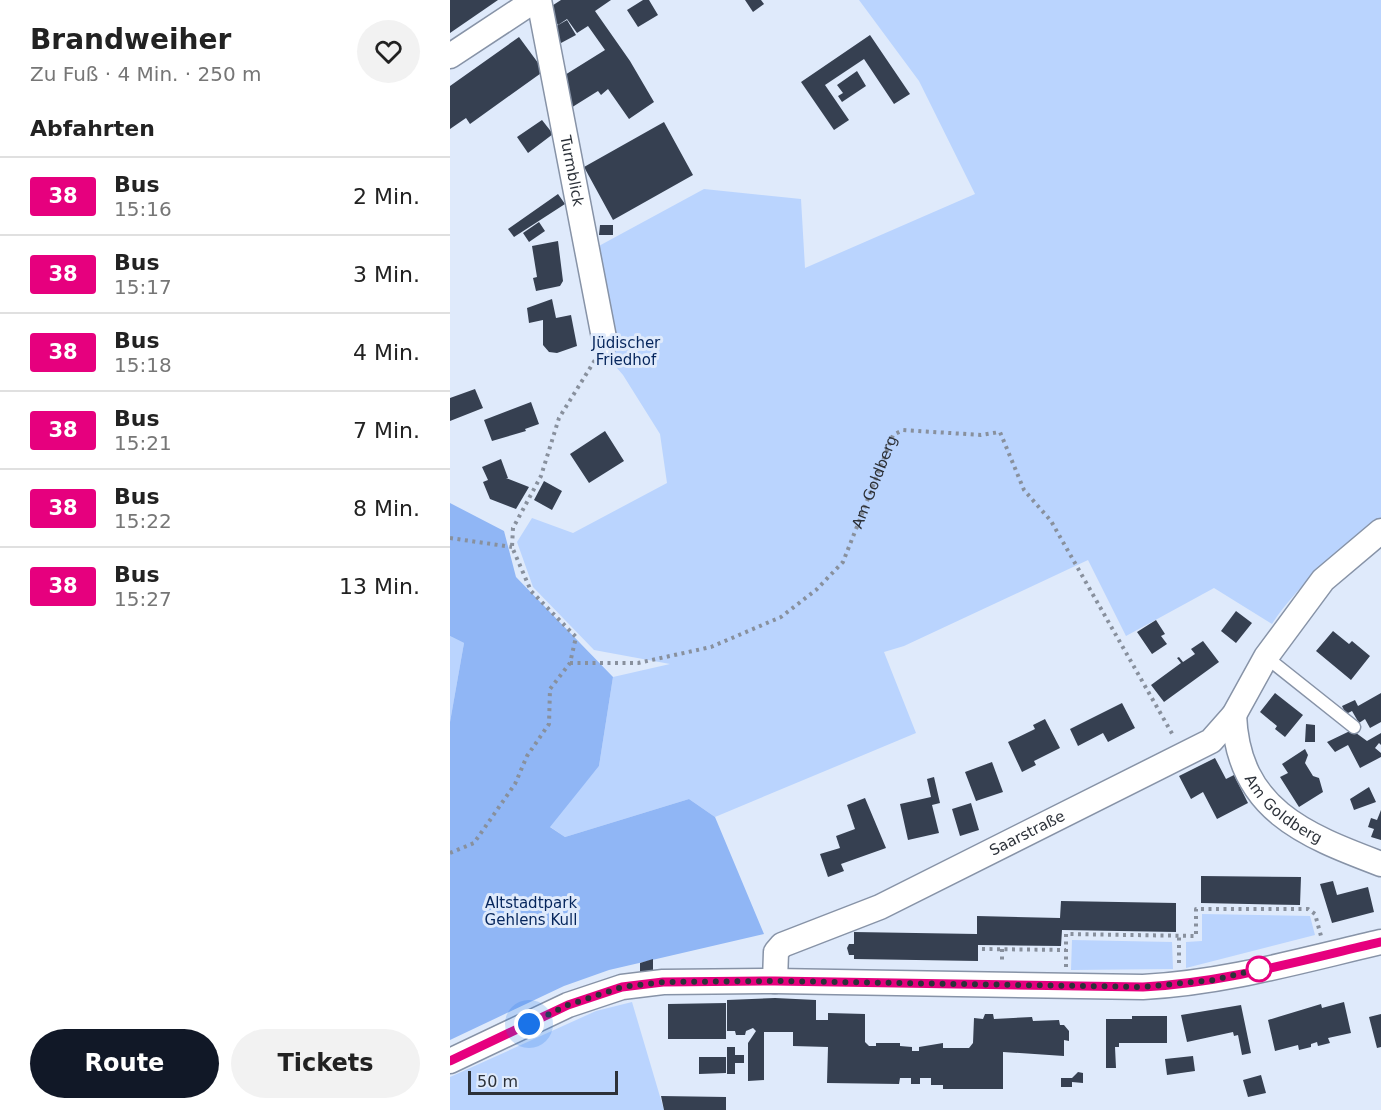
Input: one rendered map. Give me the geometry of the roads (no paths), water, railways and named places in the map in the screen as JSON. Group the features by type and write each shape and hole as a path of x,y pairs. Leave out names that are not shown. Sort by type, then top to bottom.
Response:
{"street":[{"path":"450,56 535,0"},
{"name":"Turmblick","path":"539,0 605,343"},
{"name":"Saarstraße","path":"775,981 777,952 782,945 880,907 1212,741 1234,715 1266,657 1323,580 1381,531"},
{"name":"Am Goldberg","path":"1234,715 1235,738 1246,774 1264,800 1289,823 1306,833 1381,864"},
{"path":"450,1061 568,1005 622,987 663,982 775,981 1143,987 1179,985 1214,980 1381,942"}],"lane":[{"path":"1266,657 1354,727"}],"park label":[{"name":"Jüdischer Friedhof","path":"626,352"},
{"name":"Altstadtpark Gehlens Kull","path":"531,912"}]}
